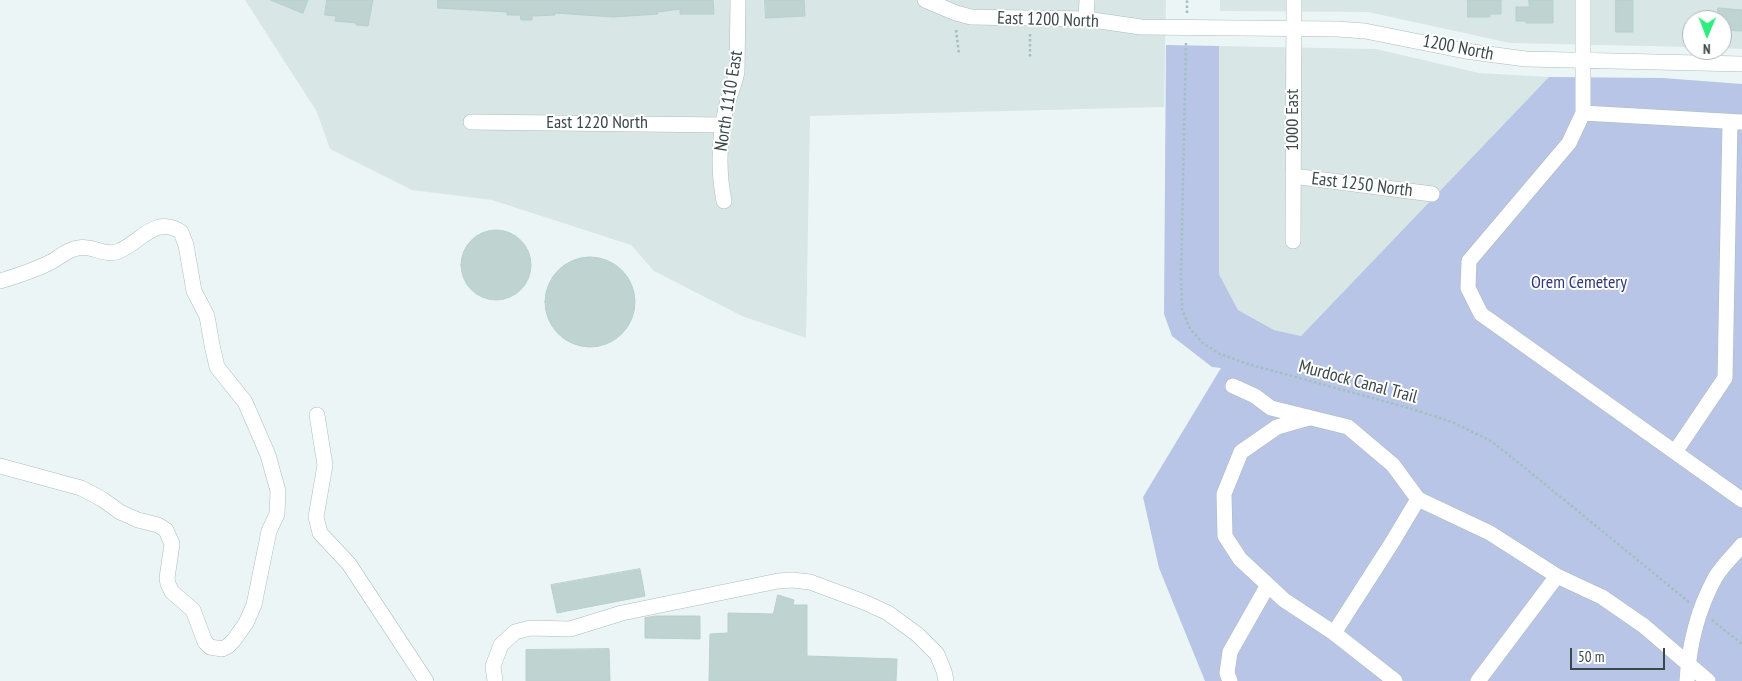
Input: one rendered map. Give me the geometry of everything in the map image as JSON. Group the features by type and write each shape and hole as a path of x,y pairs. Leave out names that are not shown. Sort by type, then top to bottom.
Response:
{"street":[{"name":"North 1110 East","path":"724,201 719,167 726,108 736,82 738,0"},
{"name":"East 1200 North","path":"925,0 971,17 1086,19 1141,28 1174,28"},
{"path":"1086,19 1087,0"},
{"name":"1000 East","path":"1293,241 1294,0"},
{"path":"1583,0 1583,113 1569,143 1468,261 1468,288 1481,314 1742,500"},
{"name":"1200 North","path":"1174,28 1366,31 1496,56 1526,59 1742,64"},
{"path":"1583,113 1736,122 1725,378 1675,452"},
{"name":"East 1220 North","path":"471,122 723,125"},
{"name":"East 1250 North","path":"1293,176 1432,194"},
{"path":"0,281 34,270 73,249 89,247 112,253 120,251 142,235 160,227 169,226 181,232 186,245 194,291 207,316 217,367 245,402 263,441 276,481 278,496 277,514 269,531 254,605 246,623 228,646 222,649 210,647 205,642 193,610 172,592 168,584 167,571 172,544 166,530 158,525 138,520 120,512 102,499 81,488 0,466"},
{"path":"1233,386 1255,396 1271,408 1348,427 1393,465 1418,499 1490,533 1557,576 1602,597 1644,626 1708,681"},
{"path":"317,415 325,465 316,517 320,533 349,564 426,681"},
{"path":"1310,417 1277,427 1241,452 1224,494 1225,536 1240,559 1284,600 1334,633 1395,681"},
{"path":"1334,633 1418,499"},
{"path":"1687,681 1688,662 1700,610 1716,576 1742,545"},
{"path":"1478,681 1557,576"},
{"path":"495,681 493,666 501,645 515,632 530,628 570,629 622,613 792,580 810,582 888,613 918,635 937,654 946,681"},
{"path":"1230,681 1227,673 1230,652 1268,585"}],"path":[{"path":"1187,0 1187,19"},
{"path":"956,30 959,54"},
{"path":"1030,34 1030,59"},
{"name":"Murdock Canal Trail","path":"1186,43 1181,275 1182,309 1190,329 1203,343 1220,354 1248,364 1435,416 1452,422 1490,441 1742,644"}],"shaded area":[{"path":"245,0 1166,0 1164,107 810,116 806,338 742,316 654,271 631,245 492,200 412,190 330,149 317,112"},
{"path":"1220,0 1742,0 1742,49 1732,48 1732,10 1682,10 1682,47 1510,43 1368,12 1220,11"},
{"path":"1219,46 1376,49 1479,73 1549,77 1301,336 1274,330 1238,310 1219,274"}],"green space":[{"name":"Orem Cemetery","path":"1166,45 1219,46 1219,274 1238,310 1274,330 1301,336 1549,77 1663,78 1742,84 1742,681 1205,681 1159,568 1143,497 1221,368 1212,367 1172,336 1164,314"}],"building":[{"path":"271,0 308,0 303,13"},
{"path":"327,0 373,0 368,26 335,21 336,16 325,15"},
{"path":"438,0 713,0 714,14 680,14 680,9 657,12 658,14 613,17 555,13 555,15 532,16 532,20 521,20 520,15 507,15 507,12 438,8"},
{"path":"765,0 804,0 805,16 766,18"},
{"path":"1468,0 1501,0 1501,14 1490,14 1490,17 1468,17"},
{"path":"1529,0 1553,0 1553,23 1516,21 1516,7 1529,7"},
{"path":"1616,0 1633,0 1633,32 1616,32"},
{"path":"1718,8 1742,10 1742,31 1732,30 1732,10 1718,10"},
{"path":"496,230 509,233 521,240 528,252 531,265 528,278 521,290 509,297 496,300 483,297 471,290 464,278 461,265 464,252 471,240 483,233"},
{"path":"590,257 607,260 622,270 632,285 635,302 632,319 622,334 607,344 590,347 573,344 558,334 548,319 545,302 548,285 558,270 573,260"},
{"path":"640,569 645,596 557,613 551,585"},
{"path":"778,595 794,600 793,605 807,605 807,656 897,659 896,681 709,681 710,634 728,633 728,613 773,614"},
{"path":"656,616 700,616 700,639 645,638 645,618"},
{"path":"609,649 610,681 526,681 526,650"}]}
